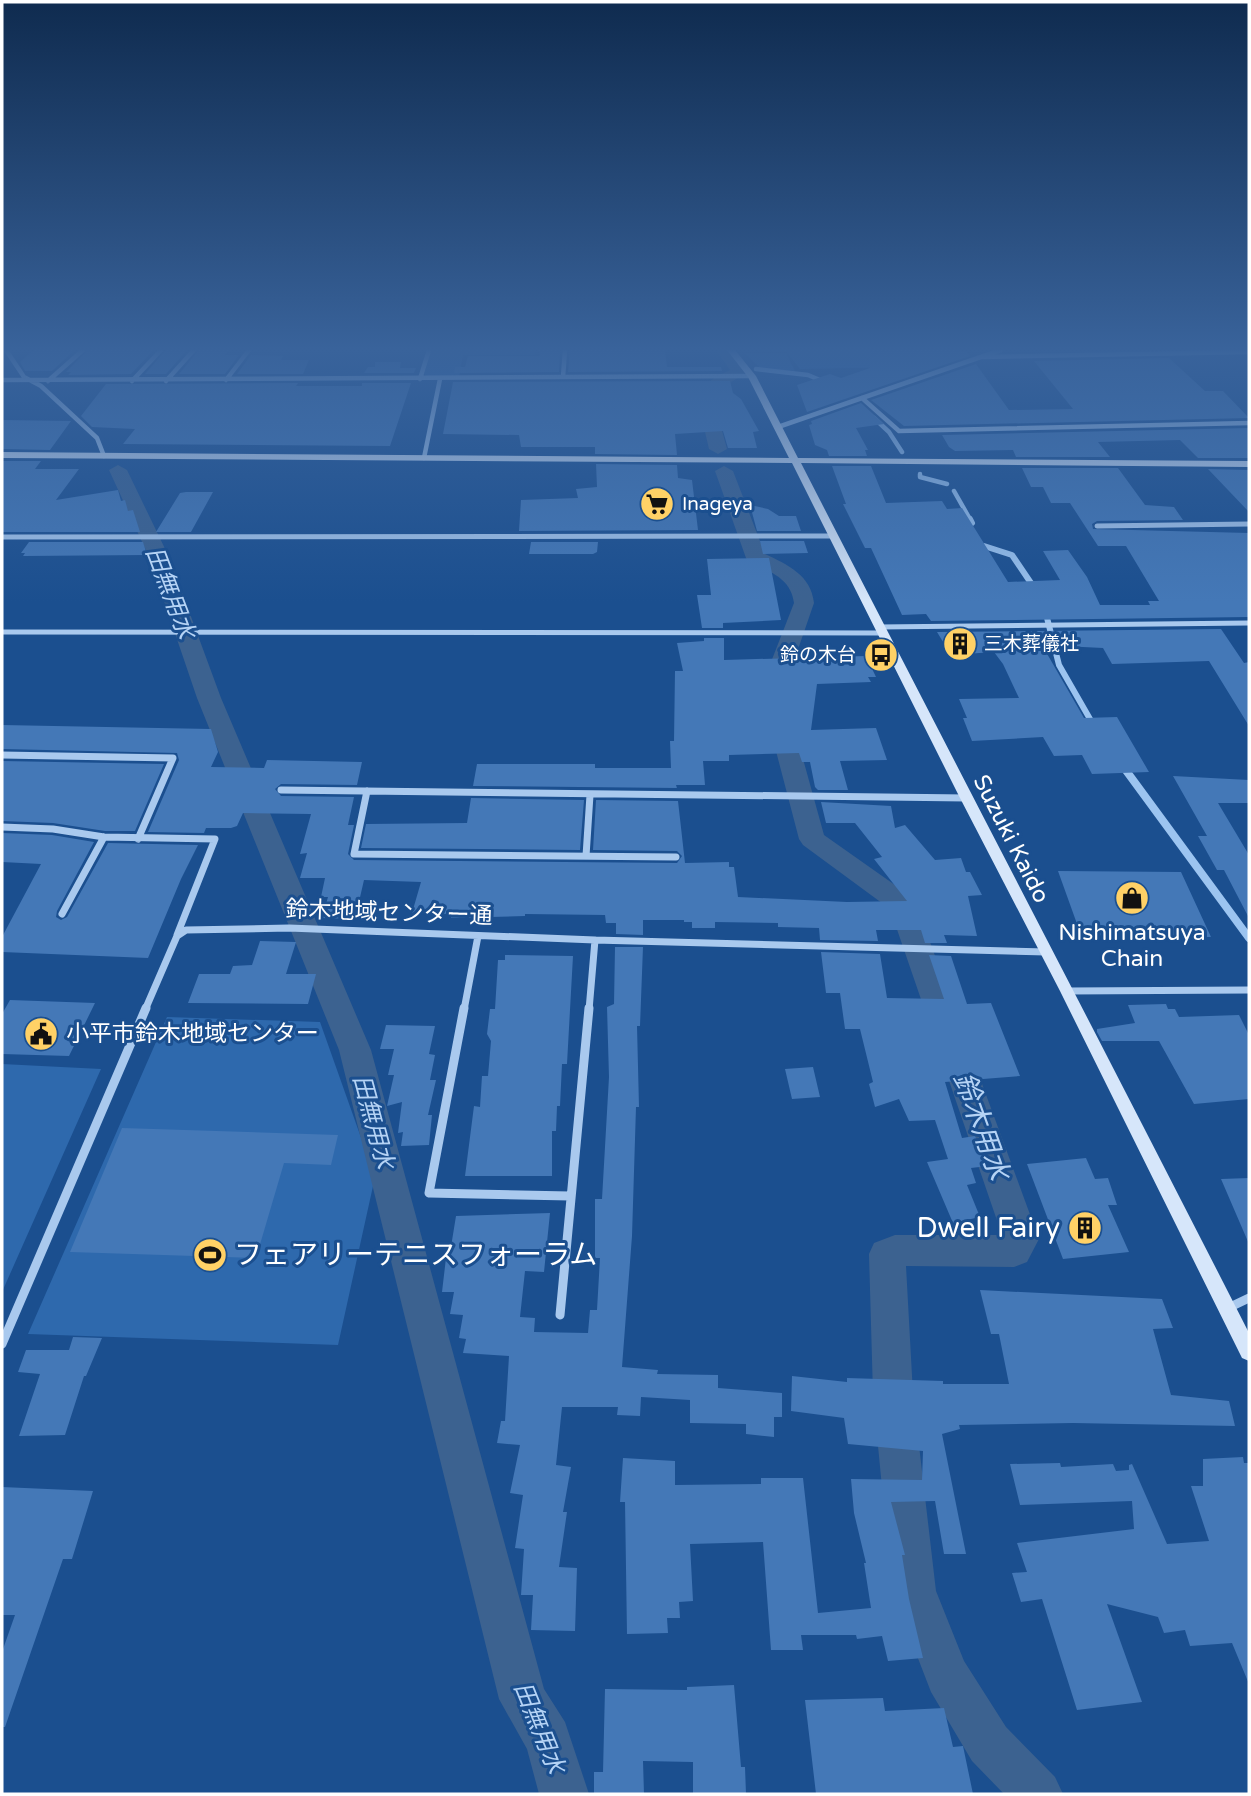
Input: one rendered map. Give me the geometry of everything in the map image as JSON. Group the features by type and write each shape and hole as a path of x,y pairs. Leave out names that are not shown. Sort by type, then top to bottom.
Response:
{"main road":[{"name":"Suzuki Kaido","path":"782,434 966,798 1068,991 1249,1352"},
{"path":"2,455 1249,464"}],"street":[{"path":"92,434 104,456"},
{"path":"424,458 429,434"},
{"path":"1097,526 1249,524"},
{"path":"2,537 834,536"},
{"path":"2,632 780,635 1036,625 1249,623"},
{"path":"2,755 173,758 138,839"},
{"path":"281,790 966,798"},
{"path":"368,791 354,854 676,857"},
{"path":"586,856 590,794"},
{"path":"2,827 138,839 215,839 177,936 2,1344"},
{"path":"62,914 104,837"},
{"name":"鈴木地域センター通","path":"177,936 195,928 289,929 1046,952"},
{"path":"478,936 429,1193 570,1196"},
{"path":"560,1315 595,940"},
{"path":"1068,991 1249,990"},
{"path":"1227,1308 1249,1298"}],"shaded area":[{"name":"フェアリーテニスフォーラム","path":"167,1017 320,1022 375,1177 338,1345 28,1334"},
{"path":"2,1064 101,1069 2,1292"}],"building":[{"path":"2,434 62,434 50,450 2,449"},
{"path":"131,434 394,434 390,446 123,444"},
{"path":"443,434 678,434 675,434 677,455 595,454 595,447 521,447 519,435"},
{"path":"724,434 753,434 757,448 728,448"},
{"path":"812,434 859,434 868,450 865,450 867,456 829,456 827,450 815,445"},
{"path":"1249,434 1249,458 1198,458 1180,440 1098,442 1110,457 1016,457 1013,450 955,451 949,447 942,435"},
{"path":"2,461 41,461 35,469 79,469 56,500 118,490 128,511 133,510 140,532 2,532"},
{"path":"596,464 677,465 678,478 692,480 698,530 519,531 521,500 578,498 576,489 597,487"},
{"path":"832,466 871,466 886,503 942,501 947,509 962,508 1008,582 1060,580 1043,551 1068,550 1087,577 1100,605 1150,605 1148,601 1159,601 1126,546 1098,546 1070,503 1051,503 1043,487 1031,487 1022,468 1118,468 1145,505 1174,507 1183,520 1097,521 1092,524 1093,529 1249,533 1249,617 931,621 926,614 902,615 871,548 865,548 843,504 846,504"},
{"path":"1208,469 1249,470 1249,512"},
{"path":"213,492 191,532 156,532 180,493"},
{"path":"750,505 768,509 779,516 796,516 801,531 757,531"},
{"path":"760,541 804,541 808,553 763,554"},
{"path":"29,542 143,542 147,555 23,556 25,553 21,553"},
{"path":"531,542 598,542 597,552 593,554 529,554"},
{"path":"769,558 781,620 723,623 723,628 702,628 697,595 711,595 707,559"},
{"path":"1221,629 1244,663 1249,662 1249,726 1209,661 1112,664 1103,648 1042,645 1084,718 1117,717 1149,772 1092,774 1082,755 1054,756 1043,737 972,741 959,699 1019,698 1003,664 994,652 951,655 937,632"},
{"path":"704,638 724,638 724,660 866,656 876,677 868,677 871,682 817,684 811,730 876,728 887,760 840,761 848,790 818,790 810,762 802,762 799,753 729,755 729,761 703,761 705,785 676,785 677,788 473,786 477,764 595,764 595,768 671,768 670,741 674,741 675,671 683,671 677,643 704,641"},
{"path":"2,725 211,729 218,752 211,767 264,768 267,760 362,762 357,785 281,784 275,789 281,796 354,797 348,825 354,825 348,854 354,860 677,863 682,856 677,851 593,850 596,800 678,801 685,863 729,862 729,867 734,867 738,897 847,902 907,901 874,859 882,857 855,823 826,823 821,802 891,806 895,828 905,825 935,860 961,858 966,872 970,872 982,895 968,896 977,936 944,935 947,943 925,943 921,930 876,930 878,941 820,940 819,928 778,927 778,923 715,922 715,928 692,928 692,922 684,920 643,920 643,935 616,934 616,923 606,923 605,915 525,914 451,918 451,914 412,913 421,882 364,880 355,919 322,918 328,897 321,897 325,878 300,878 307,853 300,854 311,814 243,813 237,826 231,828 206,828 204,833 148,832 179,760 177,753 2,749"},
{"path":"2,761 164,764 135,831 105,831 53,823 2,821"},
{"path":"1173,776 1249,780 1249,803 1218,803 1249,855 1249,918 1224,870 1217,870 1198,836 1207,836"},
{"path":"471,798 584,800 580,850 361,848 366,824 467,823"},
{"path":"2,833 52,835 94,842 57,911 56,917 61,920 67,917 108,843 198,845 148,958 2,952 2,937 41,864 2,862"},
{"path":"1058,871 1181,872 1211,937 1081,935"},
{"path":"260,941 296,942 286,974 316,974 308,1004 188,1003 199,974 230,974 233,966 252,965"},
{"path":"615,947 643,947 640,1026 637,1026 639,1107 636,1107 632,1236 622,1367 658,1370 657,1374 718,1375 718,1388 782,1393 782,1417 774,1417 774,1437 746,1434 746,1424 690,1423 690,1400 641,1397 640,1416 617,1415 618,1407 562,1407 556,1465 571,1467 563,1512 567,1512 559,1567 577,1568 575,1631 531,1630 533,1595 521,1595 524,1549 515,1548 523,1495 510,1493 520,1445 497,1443 501,1421 505,1421 509,1356 463,1353 466,1339 459,1338 463,1315 450,1314 454,1292 442,1292 446,1258 449,1259 456,1216 550,1213 544,1272 525,1271 520,1317 535,1318 534,1332 588,1333 590,1310 597,1310 600,1258 595,1258 595,1199 602,1199 609,1077 607,1007 614,1004"},
{"path":"821,952 880,954 887,998 944,999 929,955 951,956 967,1004 991,1003 1020,1076 945,1082 962,1138 975,1136 988,1166 971,1168 976,1183 967,1185 980,1217 953,1223 927,1162 948,1159 935,1120 909,1121 899,1099 875,1107 869,1084 873,1082 860,1029 845,1029 840,993 826,993"},
{"path":"505,955 573,956 567,1064 562,1064 560,1106 557,1106 556,1131 552,1131 552,1176 465,1176 474,1106 480,1107 482,1076 488,1076 491,1041 487,1034 490,1009 495,1009 498,960 505,960"},
{"name":"小平市鈴木地域センター","path":"10,1000 95,1003 69,1056 2,1054 2,1014"},
{"path":"1166,1004 1168,1009 1175,1009 1179,1017 1239,1015 1249,1035 1249,1099 1194,1104 1159,1041 1102,1041 1097,1032 1097,1029 1135,1023 1128,1005"},
{"path":"386,1025 435,1026 429,1054 435,1055 430,1080 436,1080 428,1115 432,1115 429,1145 401,1146 403,1132 398,1133 402,1102 387,1106 394,1075 388,1075 394,1049 380,1049"},
{"path":"813,1067 820,1097 792,1099 785,1069"},
{"path":"122,1128 338,1135 331,1165 284,1163 256,1258 70,1252"},
{"name":"Dwell Fairy","path":"1086,1158 1095,1179 1108,1178 1117,1205 1108,1205 1129,1252 1063,1259 1027,1164"},
{"path":"1249,1178 1249,1244 1221,1179"},
{"path":"980,1290 1162,1299 1173,1328 1153,1329 1171,1395 1229,1401 1235,1426 1073,1423 959,1425 960,1429 942,1434 966,1554 944,1554 935,1501 891,1502 905,1555 902,1555 909,1599 923,1658 888,1661 882,1636 857,1639 856,1635 801,1635 803,1650 771,1650 763,1542 690,1544 693,1601 679,1602 680,1618 667,1618 668,1633 627,1634 625,1502 620,1502 623,1458 675,1461 675,1485 761,1484 761,1478 803,1478 818,1613 871,1608 866,1563 854,1513 851,1479 922,1480 923,1451 848,1444 844,1418 791,1411 792,1376 847,1382 847,1378 943,1381 943,1384 1009,1384 999,1334 991,1334"},
{"path":"73,1337 102,1338 84,1376 65,1435 19,1436 40,1374 18,1372 26,1350 69,1350"},
{"path":"1243,1457 1244,1463 1249,1463 1249,1684 1232,1643 1190,1646 1185,1630 1164,1633 1158,1617 1107,1604 1142,1702 1077,1710 1042,1599 1021,1602 1012,1573 1027,1572 1017,1543 1134,1529 1132,1501 1020,1505 1010,1464 1060,1463 1061,1467 1113,1464 1116,1471 1129,1470 1129,1465 1132,1464 1167,1544 1209,1541 1191,1486 1203,1486 1203,1459"},
{"path":"2,1487 93,1491 72,1559 63,1559 5,1727 2,1727 2,1652 15,1615 2,1615"},
{"path":"734,1685 746,1794 693,1794 693,1762 643,1761 644,1794 594,1794 594,1772 603,1772 605,1689 687,1690 687,1687"},
{"path":"883,1698 885,1711 944,1708 953,1747 963,1746 973,1794 816,1794 805,1700"}],"waterway":[{"name":"鈴木用水","path":"714,434 718,449"},
{"path":"890,434 902,452"},
{"name":"田無用水","path":"118,470 159,557 209,698 355,1050 523,1699 548,1739 564,1794"},
{"name":"鈴木用水","path":"724,471 756,558 795,579 803,594 804,603 772,690 812,839 902,904 1021,1239 1014,1251 895,1250 887,1254 893,1394 914,1591 947,1676 989,1744 1038,1794"},
{"path":"920,474 920,477 947,484"},
{"path":"954,491 971,521"},
{"path":"984,546 1012,555 1035,589"},
{"path":"1045,610 1059,665 1094,726"},
{"path":"1122,765 1249,938"}],"place":[{"name":"Inageya","path":"657,504"},
{"name":"三木葬儀社","path":"960,644"},
{"name":"鈴の木台","path":"881,655"},
{"name":"Nishimatsuya Chain","path":"1132,898"},
{"name":"小平市鈴木地域センター","path":"41,1034"},
{"name":"Dwell Fairy","path":"1085,1228"},
{"name":"フェアリーテニスフォーラム","path":"210,1255"}]}
